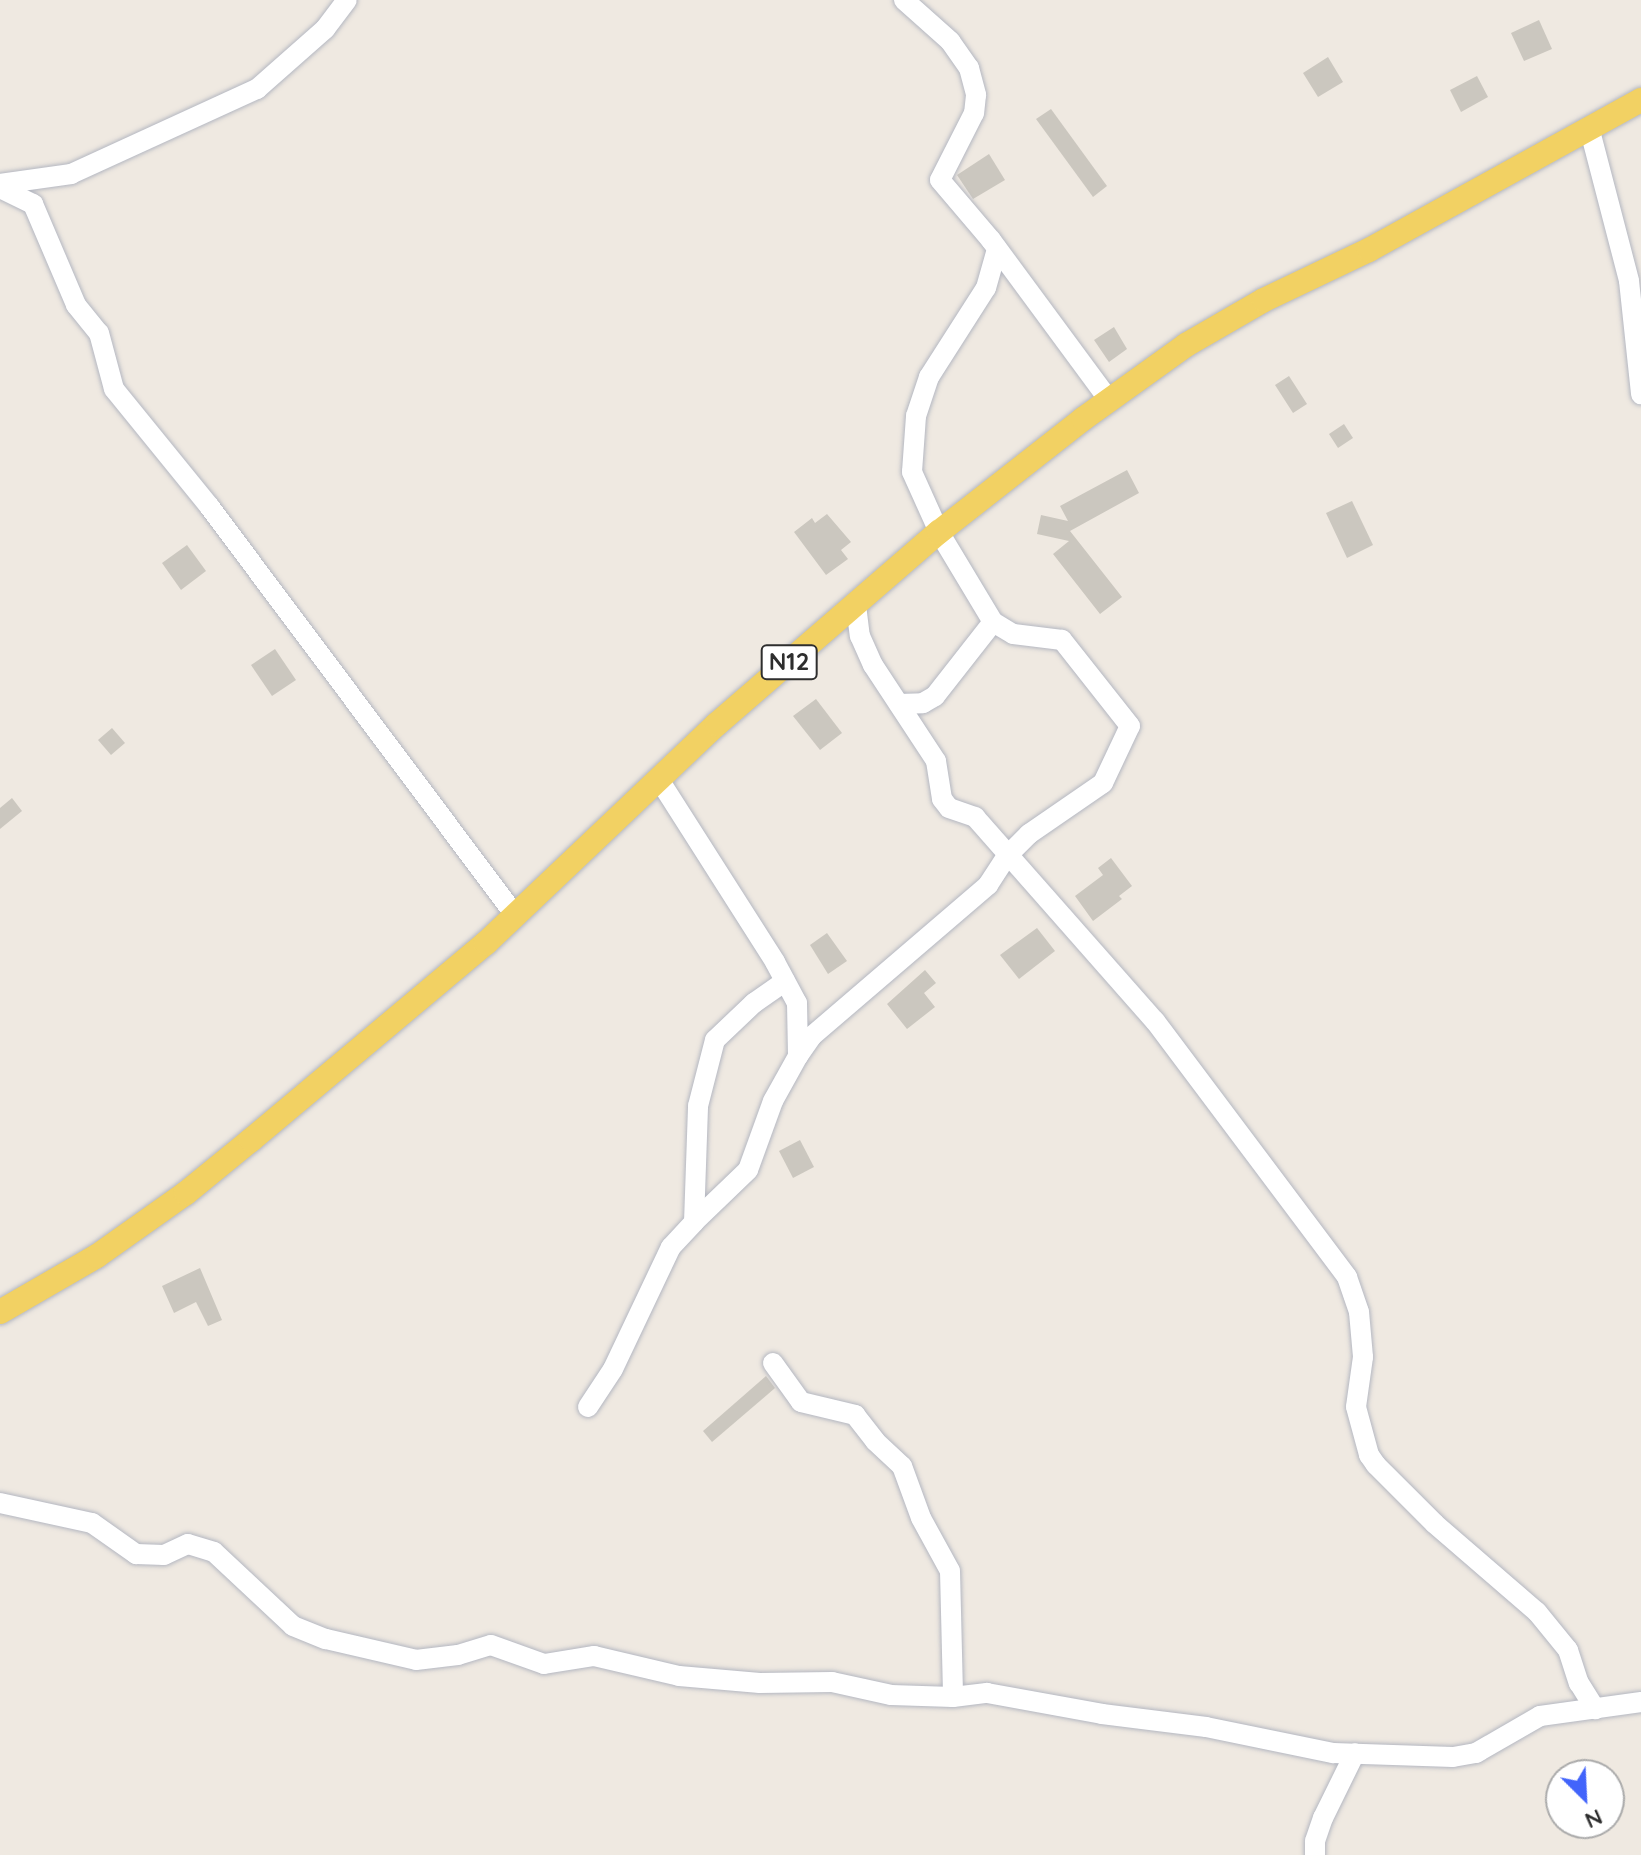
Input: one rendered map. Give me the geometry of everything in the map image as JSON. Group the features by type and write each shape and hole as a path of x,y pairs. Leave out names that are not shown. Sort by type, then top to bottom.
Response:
{"main road":[{"name":"N12","path":"0,1312 97,1256 186,1193 515,915 658,778 939,532 1109,400 1186,345 1251,307 1369,250 1641,100"}],"street":[{"path":"0,186 71,174 257,89 325,29 347,0"},
{"path":"904,0 950,41 969,68 976,95 974,113 940,180 997,249 1109,400"},
{"path":"1589,127 1629,281 1641,394"},
{"path":"0,186 33,204 76,305 99,333 114,389 209,506 383,743 515,915"},
{"path":"588,1407 613,1369 671,1247 748,1170 773,1101 812,1036 988,885 1007,856 1029,834 1103,783 1130,726 1062,640 1013,634 993,622 939,532 912,472 916,416 929,377 986,288 997,249"},
{"path":"856,605 860,636 936,761 942,799 949,808 975,817 1155,1021 1347,1277 1359,1312 1363,1357 1356,1407 1376,1465 1435,1524 1537,1612 1568,1650 1579,1683 1595,1709"},
{"path":"899,704 923,703 935,696 993,622"},
{"path":"658,778 797,1003 798,1056"},
{"path":"694,1222 698,1106 715,1040 754,1003 785,981"},
{"path":"773,1363 801,1402 855,1415 875,1441 902,1466 921,1518 950,1571 953,1697"},
{"path":"0,1503 92,1523 136,1554 164,1555 188,1544 214,1552 293,1626 326,1639 416,1660 458,1655 491,1645 544,1664 594,1656 679,1676 760,1683 832,1682 891,1695 953,1697 987,1693 1102,1714 1206,1727 1333,1753 1453,1757 1476,1753 1540,1716 1641,1702"},
{"path":"1315,1855 1315,1841 1323,1818 1355,1753"}],"building":[{"path":"1539,20 1552,49 1524,61 1511,33"},
{"path":"1328,57 1343,82 1318,97 1303,73"},
{"path":"1477,76 1488,97 1461,112 1450,90"},
{"path":"1051,109 1107,186 1093,197 1036,119"},
{"path":"989,154 1005,180 973,199 957,175"},
{"path":"1114,327 1127,349 1109,362 1094,340"},
{"path":"1289,376 1307,404 1293,413 1275,385"},
{"path":"1344,424 1353,438 1338,448 1329,434"},
{"path":"1127,470 1139,493 1070,531 1122,597 1100,614 1053,554 1069,541 1037,534 1041,515 1068,521 1060,506"},
{"path":"1352,501 1373,545 1347,558 1326,513"},
{"path":"827,514 851,542 841,550 848,559 826,575 794,532 812,518 815,523"},
{"path":"187,545 206,571 181,590 162,563"},
{"path":"275,649 296,680 272,696 251,665"},
{"path":"816,699 842,733 820,750 793,716"},
{"path":"112,728 125,743 111,755 98,740"},
{"path":"12,798 22,811 0,829 0,808"},
{"path":"1111,858 1132,886 1119,896 1122,899 1093,921 1075,896 1103,875 1098,868"},
{"path":"1037,928 1055,951 1019,979 1000,955"},
{"path":"827,933 847,961 828,974 810,945"},
{"path":"925,970 936,983 924,993 935,1007 907,1029 887,1004"},
{"path":"800,1140 814,1167 793,1178 779,1151"},
{"path":"200,1268 222,1320 208,1326 196,1302 174,1313 162,1286"},
{"path":"766,1376 775,1388 712,1442 703,1431"}]}
